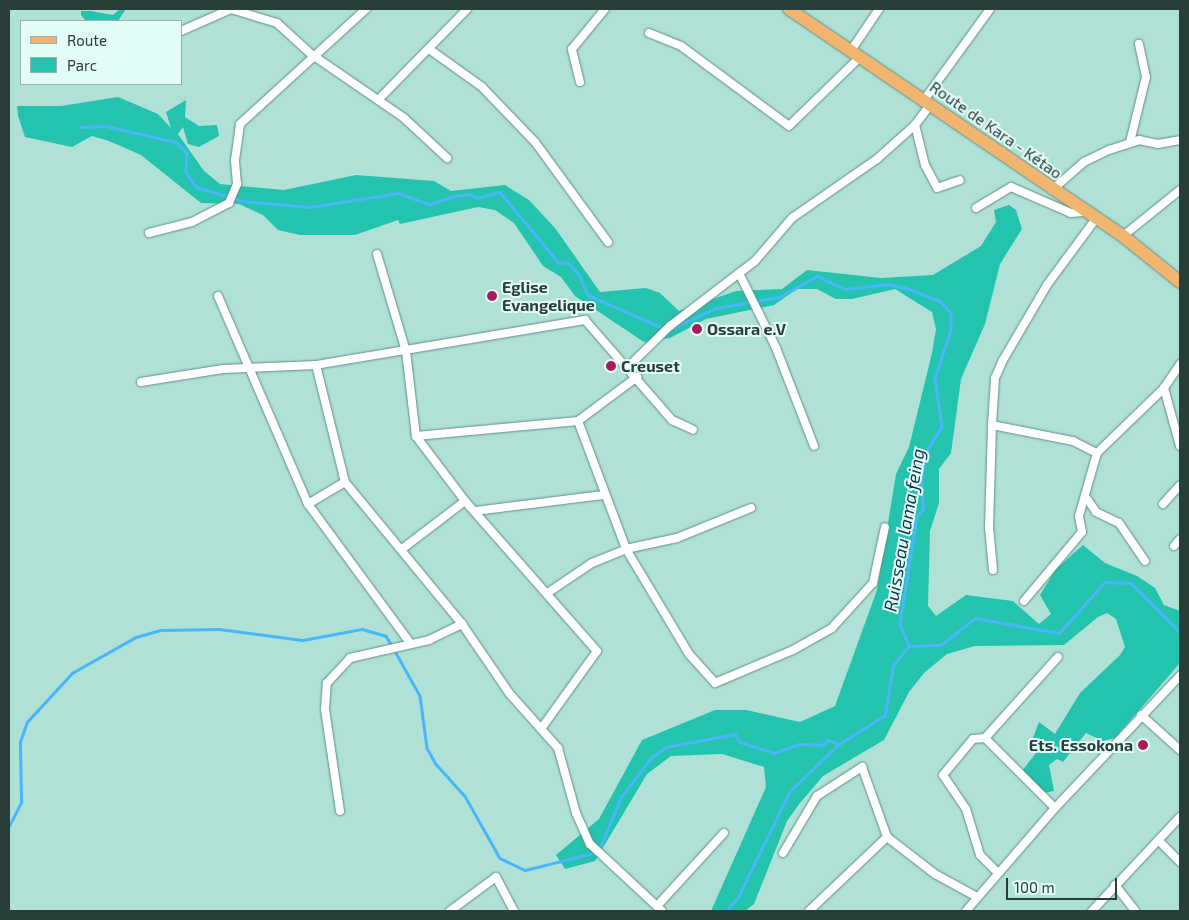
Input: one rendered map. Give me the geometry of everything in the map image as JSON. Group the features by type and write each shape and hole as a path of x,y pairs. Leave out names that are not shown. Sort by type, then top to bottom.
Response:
{"main road":[{"name":"Route de Kara - Kétao","path":"789,9 927,102 1083,212 1123,236 1180,282"}],"street":[{"path":"182,31 231,9 276,23 311,54 379,99 447,158"},
{"path":"149,233 192,222 229,203 237,184 234,160 240,124 311,54 366,9"},
{"path":"379,99 467,9"},
{"path":"580,82 572,49 605,9"},
{"path":"649,33 681,46 789,126 856,53 879,9"},
{"path":"629,366 667,329 739,273 795,216 841,186 914,126 927,102 990,9"},
{"path":"1130,142 1146,77 1139,44"},
{"path":"429,49 482,88 535,142 608,242"},
{"path":"914,126 925,166 938,188 960,180"},
{"path":"1052,190 1084,162 1130,142 1180,140"},
{"path":"976,208 1011,187 1071,213 1083,212"},
{"path":"1123,236 1180,190"},
{"path":"994,570 989,527 995,378 1003,360 1047,285 1095,220"},
{"path":"377,254 406,351 416,436 465,501 549,592 597,651 541,729"},
{"path":"739,273 754,303 814,446"},
{"path":"218,296 308,504 410,643"},
{"path":"140,382 250,368 316,365 585,320 629,366 672,420 693,430"},
{"path":"1024,601 1082,532 1080,516 1097,453 1164,388 1180,364"},
{"path":"316,365 346,482 462,624 509,693 541,729 565,764 576,813 590,844 659,908 724,833"},
{"path":"416,436 578,421 637,377"},
{"path":"1164,388 1180,446"},
{"path":"578,421 603,495 626,549 689,654 715,683 793,650 832,628 873,583 886,527"},
{"path":"992,425 1072,441 1097,453"},
{"path":"308,504 346,482"},
{"path":"1162,504 1180,485"},
{"path":"475,511 603,495"},
{"path":"1086,496 1096,512 1119,523 1145,561"},
{"path":"402,549 465,501"},
{"path":"549,592 592,563 626,549 677,538 751,508"},
{"path":"1174,546 1180,539"},
{"path":"340,811 324,709 327,683 350,658 429,640 462,624"},
{"path":"998,873 980,855 966,809 943,775 973,739 985,738 1058,658"},
{"path":"967,911 1055,808 1141,715 1179,679"},
{"path":"1141,715 1180,750"},
{"path":"985,738 1055,808"},
{"path":"783,853 817,796 855,768 862,767 887,837 935,874 977,897"},
{"path":"1092,911 1180,817"},
{"path":"809,911 887,837"},
{"path":"1159,841 1180,862"},
{"path":"450,911 496,876 514,911"},
{"path":"1115,885 1135,911"}],"green space":[{"path":"120,9 126,9 119,20 85,20 81,15 81,11 91,11 113,15"},
{"path":"118,97 158,114 171,128 166,112 186,100 185,117 199,126 217,125 219,136 199,147 188,144 183,127 178,134 204,171 220,184 284,190 356,175 434,181 451,191 505,185 529,200 555,228 600,292 646,288 660,293 679,311 736,291 782,289 807,270 881,278 933,275 981,246 996,222 994,210 1009,205 1016,210 1022,229 1000,264 985,324 961,379 951,453 939,469 939,503 930,531 928,606 936,616 966,595 1013,601 1039,624 1051,614 1040,595 1056,569 1083,545 1105,563 1137,576 1155,588 1164,605 1180,611 1180,663 1115,738 1103,741 1086,733 1063,762 1057,759 1049,765 1054,791 1044,793 1022,771 1039,749 1033,738 1039,722 1055,734 1080,693 1120,655 1125,647 1116,619 1107,613 1098,617 1064,645 975,646 947,654 924,673 909,692 884,740 823,776 800,803 787,821 754,904 745,911 711,911 766,787 764,767 722,754 671,756 647,774 595,861 565,869 556,855 599,819 642,740 715,710 746,710 800,722 835,706 877,590 896,474 909,447 932,353 936,329 932,312 895,289 852,299 836,299 817,289 797,289 774,305 706,319 670,338 644,342 575,296 561,277 543,266 514,223 495,210 478,207 400,224 398,220 355,235 300,235 278,230 263,215 239,204 201,203 141,155 109,141 92,136 72,147 25,137 18,116 17,106 61,106"}],"waterway":[{"name":"Ruisseau lama feing","path":"80,127 106,126 176,142 187,153 186,172 196,187 243,201 310,207 398,193 429,204 453,196 471,194 477,198 500,192 559,263 567,262 579,274 588,295 665,329"},
{"name":"Ruisseau lama feing","path":"671,329 716,308 779,297 817,276 845,289 888,284 909,289 940,301 951,313 951,330 935,378 942,427 928,449 922,475 923,510 917,517 900,624 909,646"},
{"path":"726,911 738,897 790,791 839,744 885,715 893,665 909,646 941,645 975,618 1059,633 1105,582 1131,583 1180,632"},
{"path":"9,826 21,802 20,742 27,722 72,673 136,637 160,630 219,629 303,640 362,629 386,636 392,646"},
{"path":"395,651 420,696 427,748 436,764 465,796 500,858 525,870 598,852 621,797 651,758 666,747 735,734 740,742 774,753 799,744 823,745 828,740 839,744"}],"place":[{"name":"Eglise Evangelique","path":"492,296"},
{"name":"Ossara e.V","path":"697,329"},
{"name":"Creuset","path":"611,366"},
{"name":"Ets. Essokona","path":"1143,745"}]}
